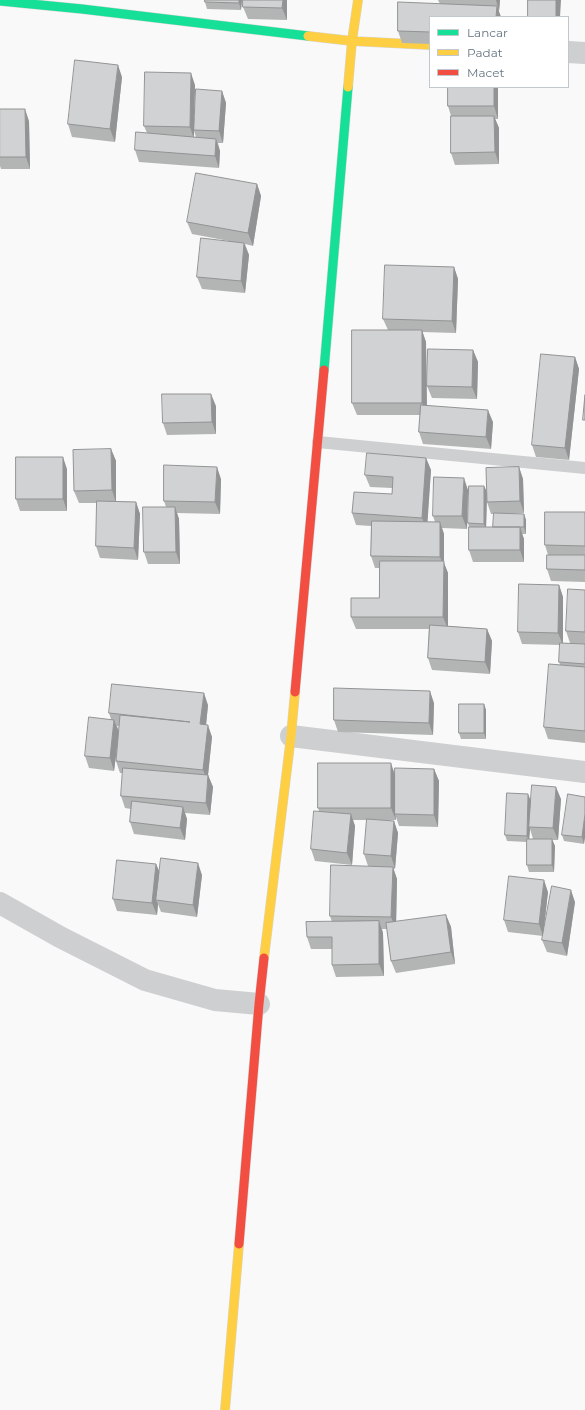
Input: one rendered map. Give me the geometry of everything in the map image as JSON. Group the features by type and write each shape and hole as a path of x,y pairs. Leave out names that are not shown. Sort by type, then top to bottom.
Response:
{"street":[{"path":"225,1410 259,1004 291,736 352,41 358,0"},
{"path":"0,1 352,41 429,45"},
{"path":"569,52 585,53"},
{"path":"291,736 585,772"},
{"path":"0,903 60,937 145,980 215,1000 259,1004"}],"lane":[{"path":"318,442 585,468"}],"building":[{"path":"205,0 239,0 239,3 205,2"},
{"path":"243,0 283,0 282,8 243,7"},
{"path":"528,0 556,0 556,16 528,16"},
{"path":"398,2 497,6 496,16 429,16 429,32 398,31"},
{"path":"75,60 118,65 110,129 68,124"},
{"path":"145,72 191,73 190,127 144,126"},
{"path":"448,88 494,88 494,106 448,106"},
{"path":"196,89 222,91 219,131 194,130"},
{"path":"0,109 25,109 26,157 0,157"},
{"path":"451,116 494,116 495,152 451,153"},
{"path":"136,132 216,139 215,156 135,150"},
{"path":"196,173 257,184 248,233 187,222"},
{"path":"201,238 244,243 241,281 197,277"},
{"path":"385,265 454,267 452,321 383,319"},
{"path":"352,330 422,330 422,403 352,403"},
{"path":"428,349 473,350 472,387 427,386"},
{"path":"541,354 575,357 565,448 532,445"},
{"path":"162,394 211,394 212,422 163,423"},
{"path":"585,395 585,420 583,420"},
{"path":"421,405 488,410 486,437 419,432"},
{"path":"111,449 112,490 74,491 73,450"},
{"path":"367,453 426,458 422,518 352,513 354,492 392,494 393,477 365,475"},
{"path":"16,457 63,457 63,499 16,499"},
{"path":"164,465 217,467 215,502 164,501"},
{"path":"519,467 520,501 487,502 486,468"},
{"path":"434,477 464,478 462,516 433,516"},
{"path":"469,486 484,486 484,524 468,523"},
{"path":"97,501 136,502 134,548 96,546"},
{"path":"143,507 175,507 176,552 144,552"},
{"path":"545,512 585,512 585,546 545,545"},
{"path":"494,513 524,514 524,527 493,527"},
{"path":"372,521 440,522 440,557 371,556"},
{"path":"469,527 520,527 520,550 469,550"},
{"path":"547,555 585,555 585,570 547,569"},
{"path":"380,561 444,561 443,617 351,617 351,598 379,598"},
{"path":"519,584 559,585 558,633 518,632"},
{"path":"568,589 585,590 585,632 566,631"},
{"path":"430,625 487,629 485,662 428,658"},
{"path":"560,643 585,644 585,664 559,662"},
{"path":"549,664 585,667 585,731 544,727"},
{"path":"112,684 204,693 200,724 208,725 203,770 116,761 120,715 190,722 109,713"},
{"path":"334,688 430,691 429,723 334,720"},
{"path":"459,704 484,704 484,733 459,733"},
{"path":"89,717 114,720 110,758 85,756"},
{"path":"318,763 391,763 391,808 318,808"},
{"path":"123,768 208,775 206,803 121,796"},
{"path":"395,768 434,769 434,815 395,814"},
{"path":"532,785 556,787 553,828 529,827"},
{"path":"507,793 528,794 527,836 505,835"},
{"path":"568,794 585,797 585,814 582,837 562,835"},
{"path":"132,801 183,807 180,828 130,822"},
{"path":"314,811 351,814 347,853 311,849"},
{"path":"367,819 394,821 391,856 364,854"},
{"path":"527,839 552,839 552,865 527,865"},
{"path":"161,858 198,863 193,905 156,900"},
{"path":"117,860 156,864 152,903 113,899"},
{"path":"331,865 393,867 391,917 330,916"},
{"path":"509,876 544,880 539,924 504,920"},
{"path":"552,886 571,890 562,943 542,940"},
{"path":"446,915 451,952 391,961 386,923"},
{"path":"379,921 379,964 332,965 332,937 307,937 306,922"}],"traffic: fast":[{"path":"0,1 82,9 308,36"},
{"path":"324,370 348,87"}],"traffic: slow":[{"path":"348,87 352,41 358,0"},
{"path":"308,36 352,41 429,45"},
{"path":"264,958 295,692"},
{"path":"225,1410 239,1244"}],"traffic: jam":[{"path":"295,692 324,370"},
{"path":"239,1244 264,958"}]}
